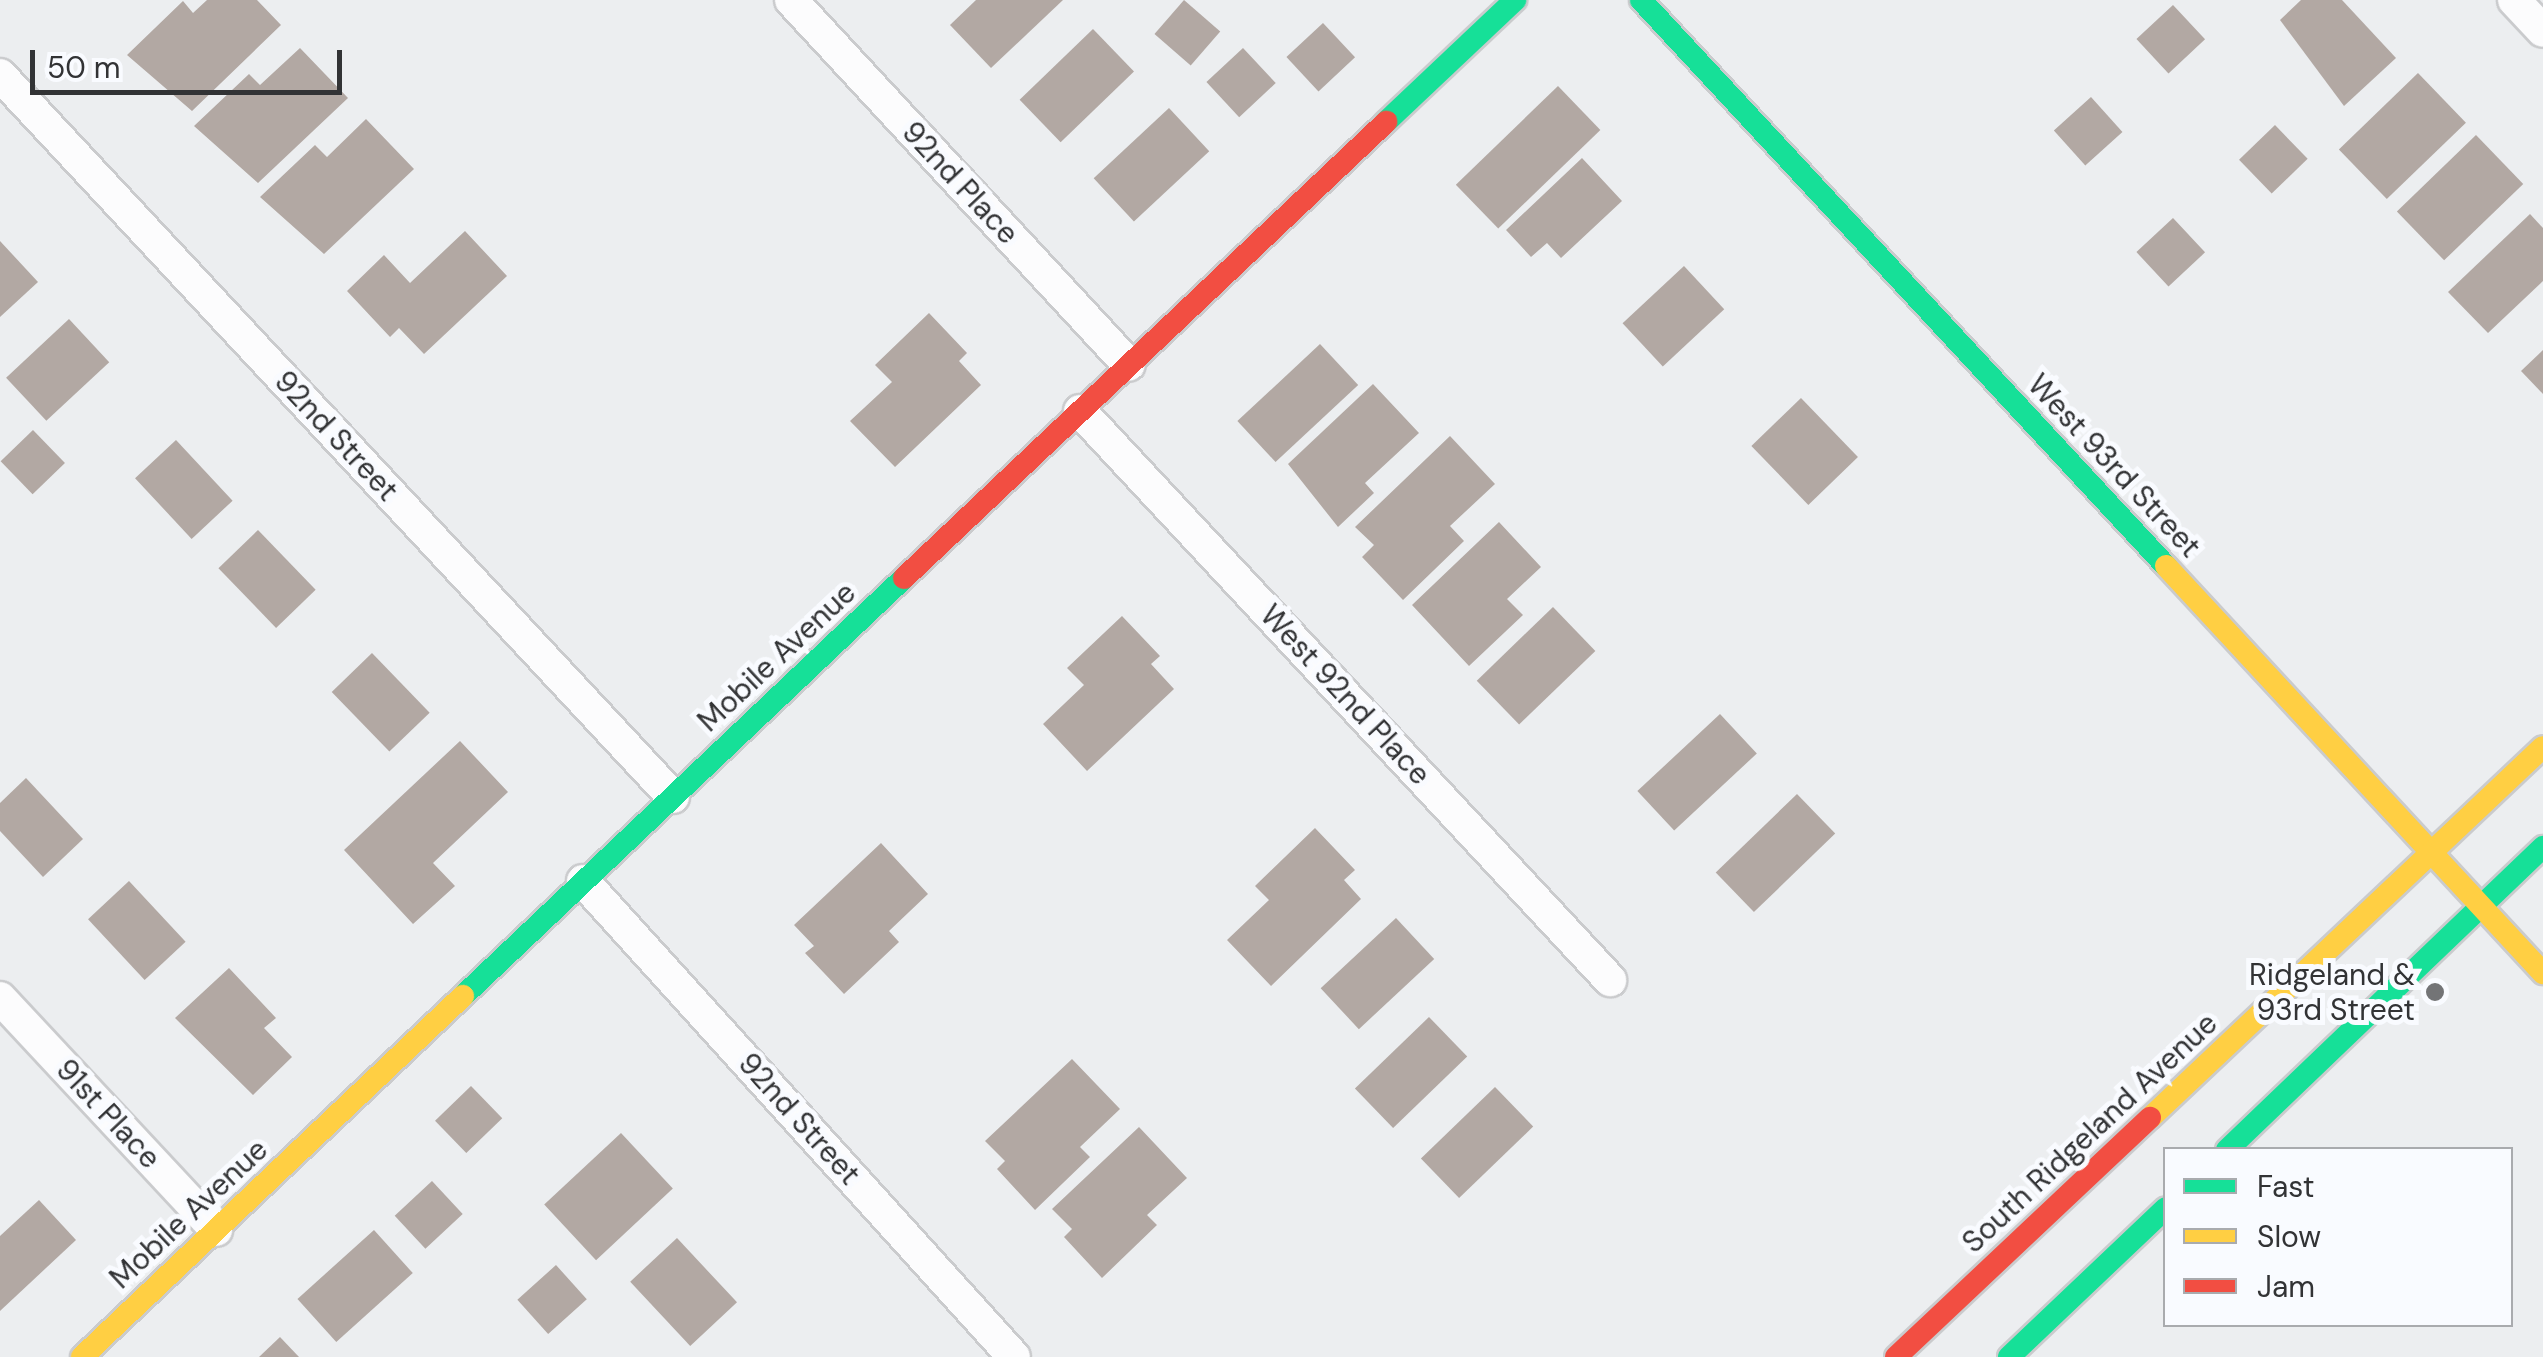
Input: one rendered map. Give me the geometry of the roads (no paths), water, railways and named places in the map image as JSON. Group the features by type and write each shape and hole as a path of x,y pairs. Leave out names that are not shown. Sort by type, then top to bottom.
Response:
{"street":[{"name":"92nd Place","path":"791,0 1129,365"},
{"name":"Mobile Avenue","path":"82,1357 1514,0"},
{"name":"West 93rd Street","path":"1641,0 2543,973"},
{"path":"2514,0 2543,31"},
{"name":"92nd Street","path":"0,75 673,797"},
{"name":"West 92nd Place","path":"1080,411 1610,980"},
{"name":"South Ridgeland Avenue","path":"1896,1357 2543,747"},
{"path":"2230,1147 2543,847"},
{"name":"92nd Street","path":"583,881 1014,1357"},
{"name":"91st Place","path":"0,998 216,1230"},
{"path":"2009,1357 2163,1211"}],"place":[{"name":"Ridgeland & 93rd Street","path":"2435,992"}]}
